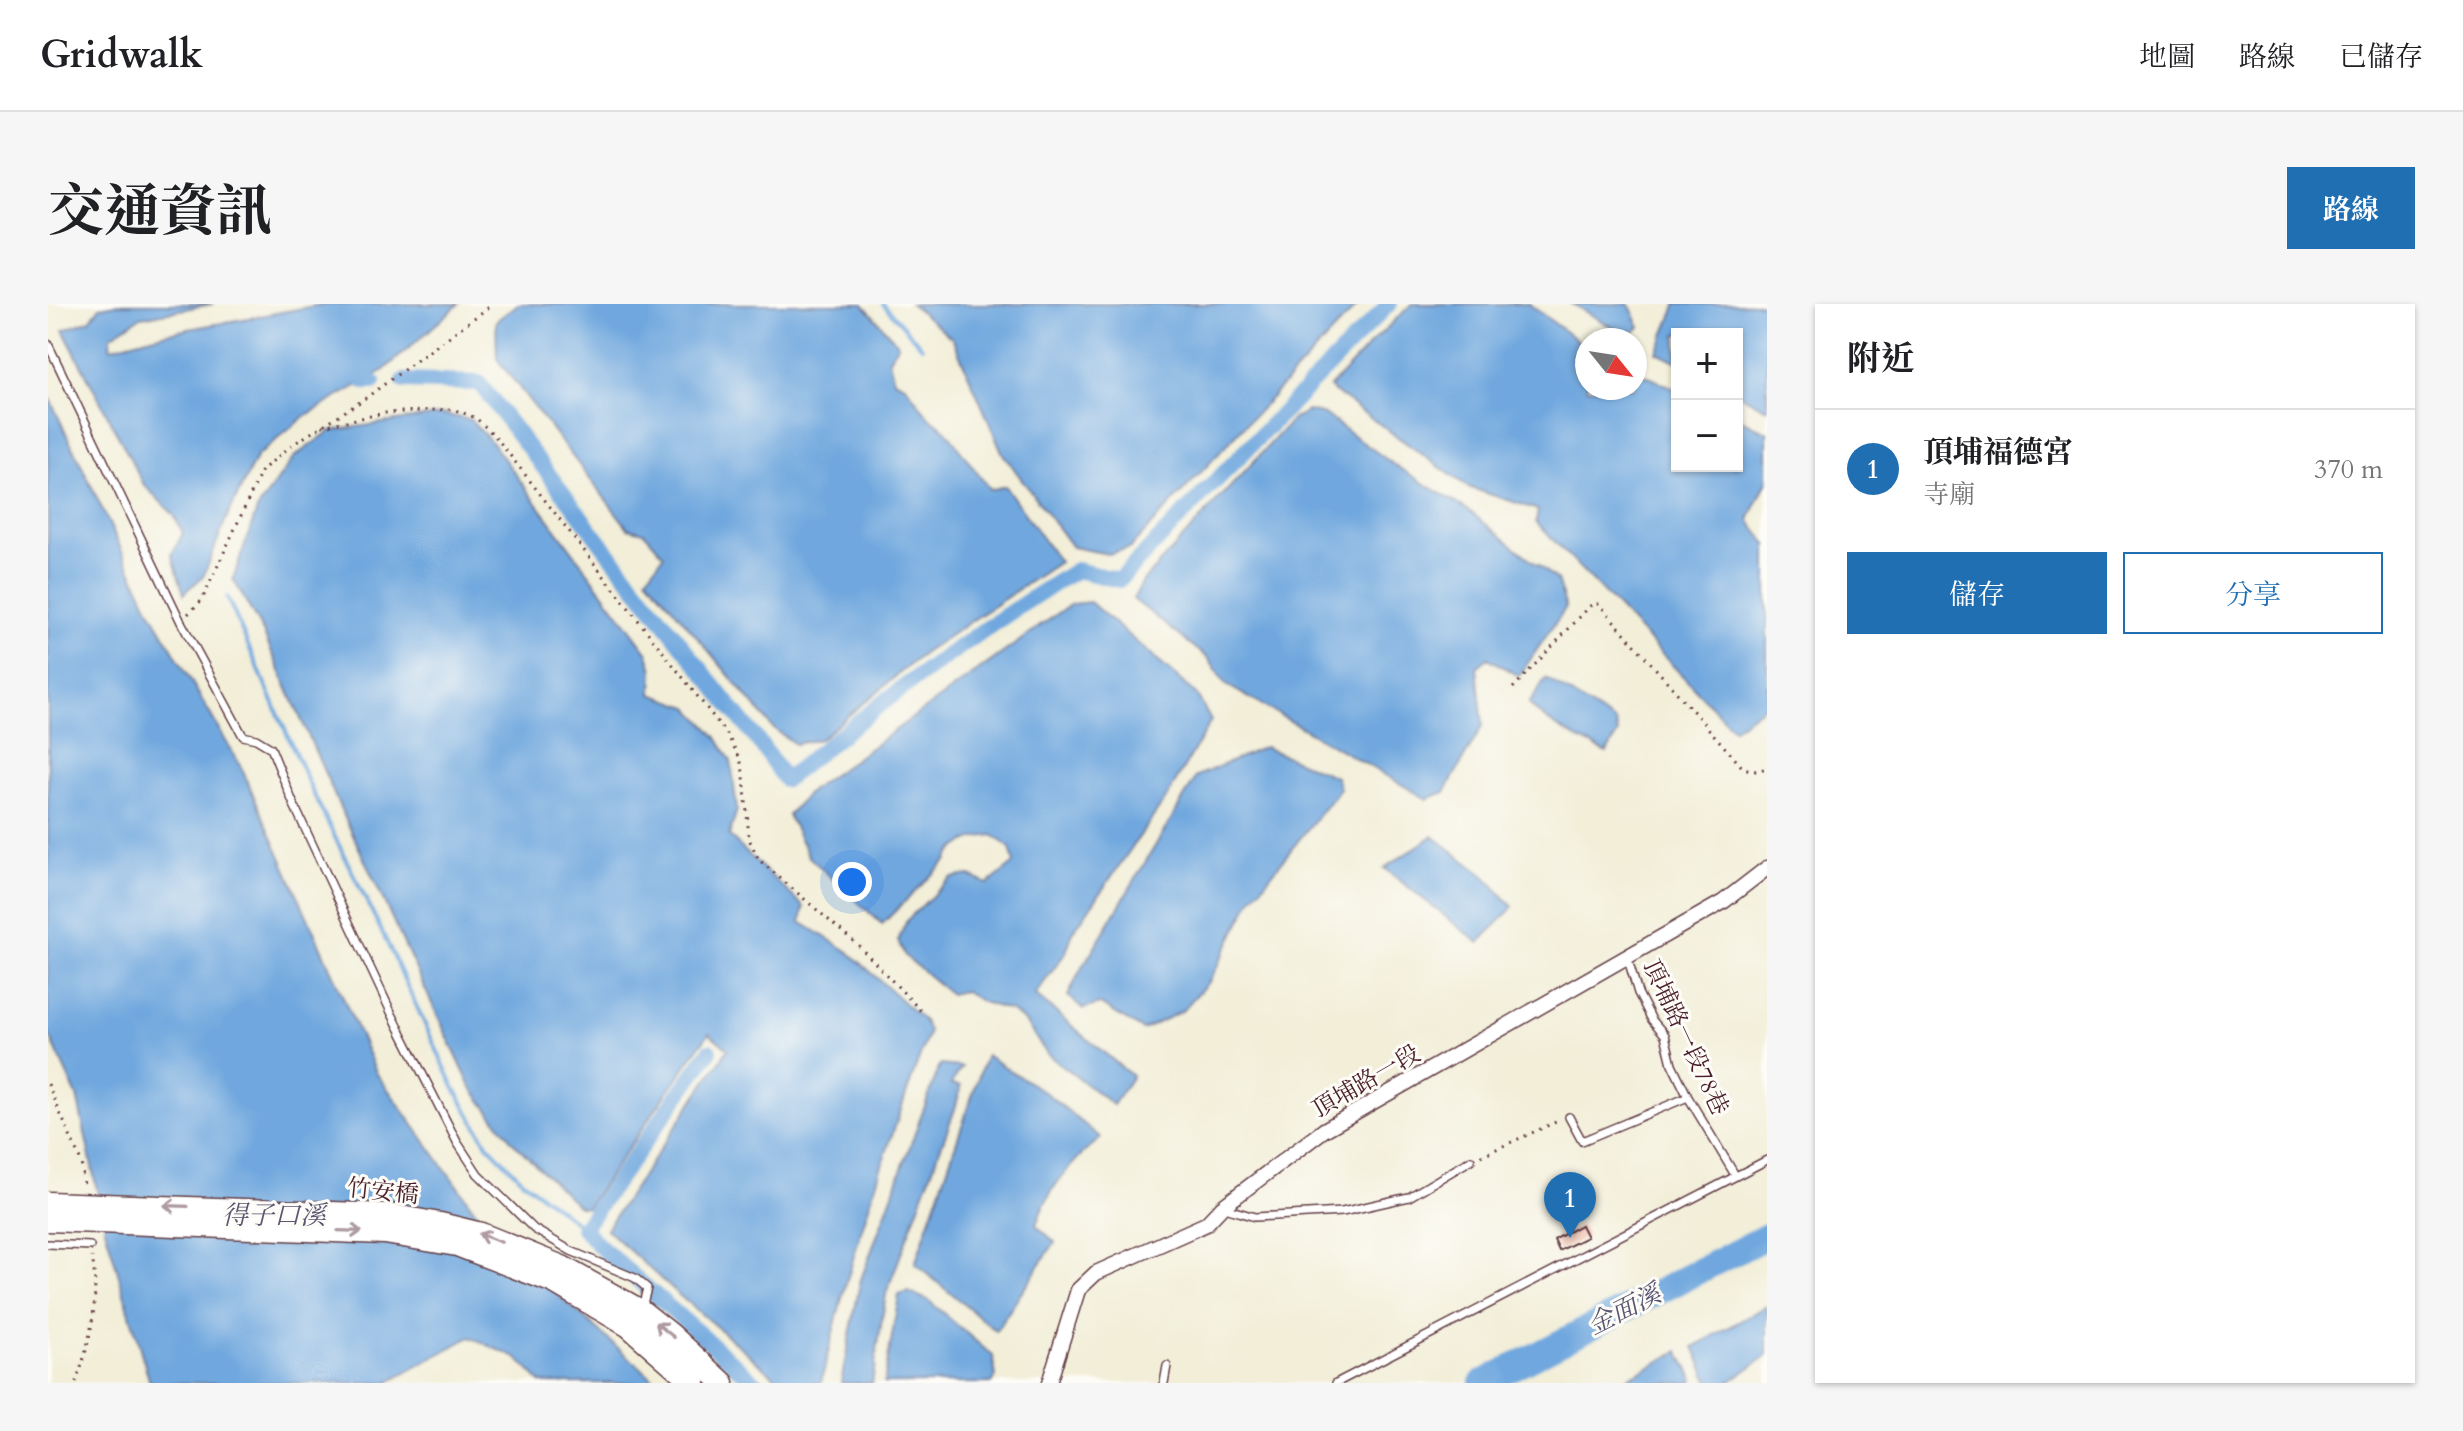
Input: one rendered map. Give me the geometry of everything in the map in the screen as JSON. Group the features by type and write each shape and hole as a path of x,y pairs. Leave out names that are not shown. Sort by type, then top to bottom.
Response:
{"main road":[{"name":"竹安橋","path":"48,1203 389,1215 481,1234 558,1274"},
{"name":"竹安橋","path":"48,1220 385,1233 457,1245 558,1274"},
{"path":"558,1274 635,1318 670,1334 723,1383"},
{"path":"635,1318 694,1383"}],"street":[{"name":"頂埔路一段","path":"1049,1383 1078,1290 1096,1273 1206,1224 1222,1207 1324,1130 1723,902 1767,868"}],"lane":[{"path":"48,344 181,622 243,736 271,748 294,805 391,1012 457,1142 478,1174 534,1229 571,1251 635,1278 647,1288 635,1318"},
{"name":"頂埔路一段78巷","path":"1627,956 1638,993 1652,1020 1665,1035 1672,1064 1688,1097 1735,1175"},
{"path":"1569,1117 1582,1141 1688,1097"},
{"path":"1222,1207 1255,1217 1342,1212 1409,1197 1471,1160"},
{"path":"1336,1383 1767,1160"},
{"path":"48,1244 90,1246"},
{"path":"1164,1383 1167,1366"}],"path":[{"path":"181,622 202,600 262,470 292,445 363,400 493,304"},
{"path":"322,426 385,413 453,409 476,418 495,436 726,733 740,758 749,839 759,860 859,946 921,1011"},
{"path":"1513,688 1592,604 1599,604 1743,768 1756,771 1767,768"},
{"path":"48,1084 81,1162 84,1190"},
{"path":"1471,1160 1569,1117"},
{"path":"76,1383 90,1342 96,1279 90,1246"}],"water":[{"path":"117,304 213,304 141,317 111,336 110,348 167,333 325,304 459,304 383,371 305,416 257,456 226,519 204,575 184,594 172,554 183,533 174,515 144,485 63,330 90,320 100,307"},
{"path":"518,304 863,304 898,344 889,360 894,380 905,385 929,417 945,429 990,490 1005,486 1059,562 924,653 820,739 795,744 773,728 647,577 664,555 644,532 628,528 497,359 496,321"},
{"path":"911,304 1359,304 1130,548 1108,554 1072,547 1003,454 953,339"},
{"path":"1412,304 1529,304 1575,339 1575,400 1647,400 1647,376 1671,387 1671,472 1743,472 1743,421 1767,432 1767,481 1749,520 1767,544 1767,704 1733,729 1536,522 1538,510 1468,487 1329,388"},
{"path":"1572,304 1629,304 1640,327 1613,328"},
{"path":"1677,304 1767,304 1767,409 1743,396 1743,328 1671,328 1671,359 1657,352"},
{"name":"得子口溪","path":"48,395 151,612 242,769 377,1074 497,1241 658,1383 541,1383 517,1358 470,1337 387,1383 150,1383 105,1228 77,1096 48,1032"},
{"path":"1308,411 1325,415 1393,464 1468,510 1557,580 1566,607 1519,676 1488,658 1477,667 1483,725 1445,792 1427,799 1225,684 1208,658 1133,599 1143,581 1293,419"},
{"path":"443,414 471,420 493,444 648,653 653,670 652,694 689,707 716,736 731,761 737,810 729,836 804,907 801,922 849,952 924,1021 929,1032 869,1206 821,1383 783,1383 606,1229 728,1049 709,1033 587,1207 578,1206 512,1141 471,1087 337,801 263,632 233,579 257,510 294,457 330,431"},
{"path":"1090,602 1197,695 1211,721 1167,797 1073,932 1066,952 1035,995 1132,1076 1113,1105 1047,1054 1025,1022 1011,1011 982,1002 965,991 950,994 905,956 898,941 907,920 951,878 968,875 988,884 1014,863 1010,848 993,835 960,845 882,924 809,857 788,815 809,792 1071,604"},
{"path":"1546,678 1616,723 1618,733 1607,753 1556,726 1529,704"},
{"path":"1264,747 1336,777 1340,788 1252,899 1210,980 1182,1011 1143,1030 1100,1004 1083,1009 1068,996 1079,973 1197,776"},
{"path":"1433,836 1485,876 1513,907 1479,943 1384,868"},
{"path":"986,1055 1046,1093 1101,1138 1071,1166 1047,1200 1036,1225 1055,1242 996,1331 915,1264"},
{"path":"940,1065 962,1067 951,1084 961,1086 886,1294 872,1383 841,1383 860,1282"},
{"path":"908,1292 928,1300 993,1356 996,1377 992,1383 884,1383 899,1295"},
{"path":"1767,1306 1767,1356 1728,1383 1710,1383 1694,1347"},
{"path":"1679,1351 1694,1380 1689,1383 1618,1383"}],"building":[{"path":"1581,1225 1587,1237 1559,1251 1554,1240"}],"waterway":[{"path":"883,304 922,347"},
{"path":"404,381 479,383 762,746 785,780 927,670 1076,570 1119,580 1389,304"},
{"path":"365,382 373,382"},
{"path":"227,597 312,791 454,1087 487,1144 522,1180 583,1228"},
{"path":"710,1051 583,1228 599,1246 756,1383"},
{"name":"金面溪","path":"1482,1383 1767,1236"}],"place":[{"name":"頂埔福德宮","path":"1570,1238"}]}
